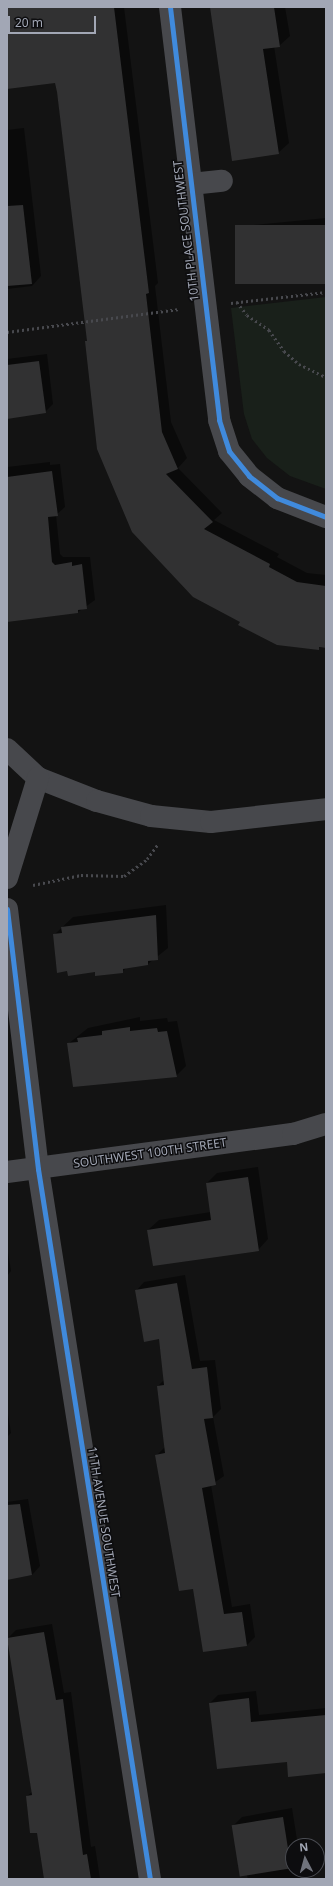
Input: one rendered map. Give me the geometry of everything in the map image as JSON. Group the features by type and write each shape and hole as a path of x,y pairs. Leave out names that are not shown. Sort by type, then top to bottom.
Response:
{"street":[{"name":"10TH PLACE SOUTHWEST","path":"170,7 219,420 229,451 249,476 277,498 326,517"},
{"path":"191,184 222,181"},
{"path":"7,749 38,778 97,801 152,816 211,822 326,809"},
{"path":"7,878 38,778"},
{"name":"11TH AVENUE SOUTHWEST","path":"7,909 38,1169 150,1879"},
{"name":"SOUTHWEST 100TH STREET","path":"7,1172 293,1134 326,1124"},
{"name":"SOUTHWEST 100TH STREET","path":"293,1134 326,1135"}],"path":[{"path":"326,292 237,302 247,315 269,330 284,351 299,364 326,377"},
{"path":"7,332 185,308"},
{"path":"27,887 81,875 124,876 147,859 159,842"}],"shaded area":[{"path":"326,297 326,489 290,476 267,458 252,439 244,414 231,308"}],"building":[{"path":"7,7 114,7 149,293 146,294 162,432 178,469 166,474 213,522 204,529 270,564 269,567 297,582 326,586 326,648 319,647 319,650 277,645 238,625 240,622 193,597 132,532 97,449 85,341 87,341 55,83 7,89"},
{"path":"210,7 274,7 280,47 263,49 279,154 232,161"},
{"path":"23,205 32,284 7,286 7,206"},
{"path":"235,225 326,225 326,284 235,284"},
{"path":"39,361 46,413 7,419 7,365"},
{"path":"52,471 58,516 48,517 52,562 55,565 72,562 72,566 82,564 87,609 78,610 78,613 7,622 7,477"},
{"path":"156,915 158,960 148,961 148,965 123,969 123,973 95,976 95,972 68,976 67,971 57,973 53,934 62,933 61,927"},
{"path":"130,1027 130,1031 157,1028 158,1032 167,1031 177,1077 73,1087 67,1043 78,1042 77,1038 102,1035 102,1031"},
{"path":"248,1177 259,1251 153,1266 147,1230 211,1220 206,1183"},
{"path":"177,1283 192,1369 207,1367 213,1418 204,1419 216,1485 202,1488 224,1614 242,1612 247,1646 203,1652 193,1589 179,1591 155,1455 165,1453 157,1386 164,1385 159,1339 144,1342 135,1290"},
{"path":"20,1504 32,1575 7,1580 7,1505"},
{"path":"44,1632 56,1700 63,1699 83,1855 87,1854 91,1879 44,1879 37,1833 30,1833 26,1796 32,1795 7,1638"},
{"path":"249,1698 251,1722 326,1715 326,1773 288,1777 287,1762 217,1769 209,1703"},
{"path":"283,1817 286,1838 285,1838 285,1869 240,1876 232,1825"}],"cycle path":[{"path":"170,7 219,420 229,451 249,476 277,498 326,517"},
{"path":"7,909 38,1169 150,1879"}]}
